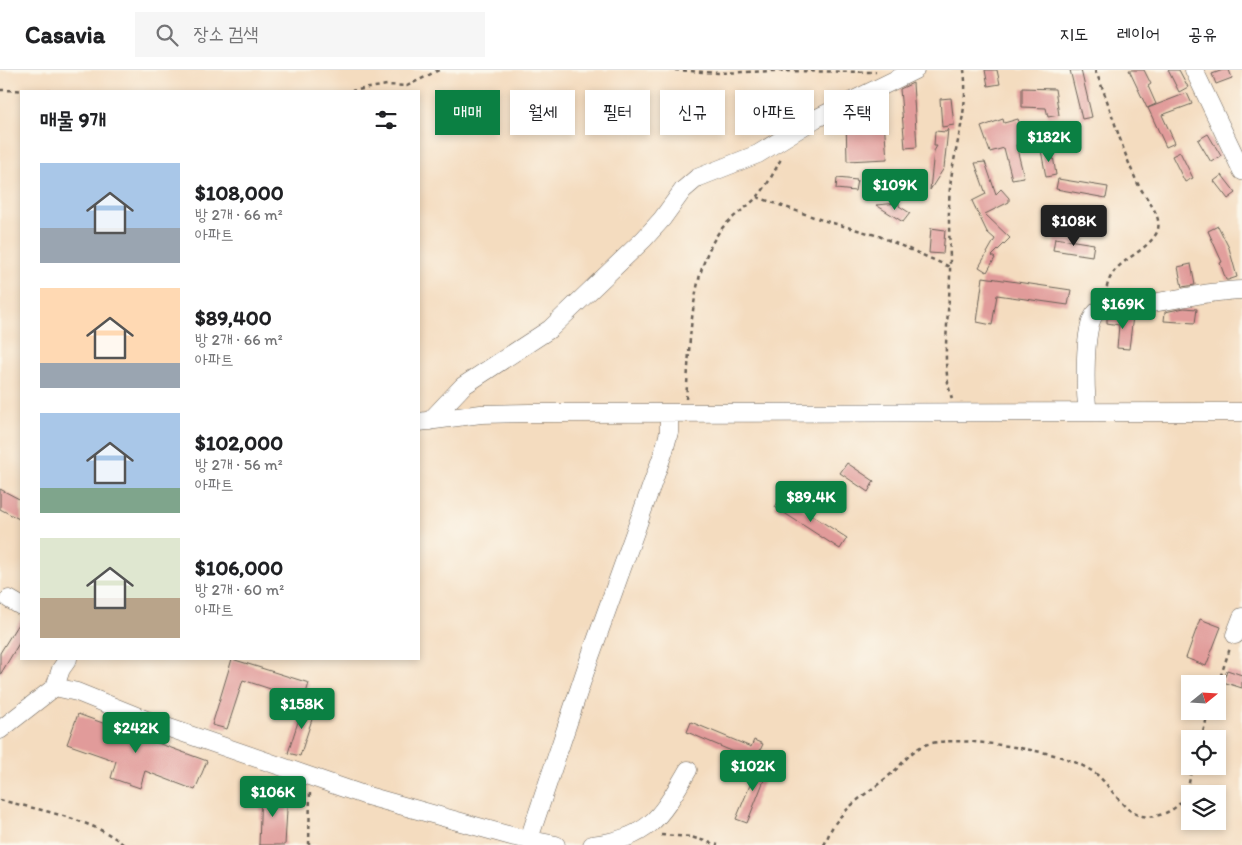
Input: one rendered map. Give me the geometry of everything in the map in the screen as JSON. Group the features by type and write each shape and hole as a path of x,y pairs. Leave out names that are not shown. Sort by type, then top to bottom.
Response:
{"street":[{"path":"814,120 915,70"},
{"path":"1194,70 1242,171"},
{"path":"425,421 463,386 550,329 648,235 690,183 704,175 758,154 788,135"},
{"path":"1088,412 1085,394 1091,320 1096,312 1106,308 1156,304 1220,290 1242,290"},
{"path":"425,421 481,414 1242,412"},
{"path":"529,839 589,660 630,551 677,413"},
{"path":"1234,635 1242,617"},
{"path":"0,730 55,687 61,668 67,660"},
{"path":"55,687 77,692 149,721 358,793 556,845"},
{"path":"592,845 628,838 643,832 664,809 688,770"}],"path":[{"path":"357,90 387,85 407,86 439,70"},
{"path":"675,70 718,73 884,72"},
{"path":"964,70 965,114 952,177 949,205 950,267 947,352 949,389 952,400 964,412"},
{"path":"1095,70 1128,162 1158,220 1158,232 1109,276 1106,308"},
{"path":"0,90 20,90"},
{"path":"677,413 698,284 708,254 716,236 729,220 757,198 781,158 790,135"},
{"path":"757,198 822,220 879,236 950,267"},
{"path":"1221,675 1234,635"},
{"path":"824,845 832,828 852,806 874,786 891,775 914,751 934,742 970,742 1047,753 1092,772 1132,812 1142,816 1162,814 1177,805 1184,796 1190,775"},
{"path":"309,845 310,777"},
{"path":"0,800 72,819 110,835 124,845"},
{"path":"653,836 691,837 718,845"}],"building":[{"path":"985,70 997,70 1000,84 988,86"},
{"path":"1070,70 1081,70 1092,117 1082,119"},
{"path":"1129,70 1144,70 1151,84 1148,86 1156,104 1147,108"},
{"path":"1168,70 1179,70 1188,87 1179,92"},
{"path":"1229,70 1232,78 1216,84 1212,74"},
{"path":"913,83 917,147 905,148 900,89"},
{"path":"1022,88 1055,89 1059,115 1048,117 1046,108 1022,107"},
{"path":"1187,93 1192,104 1162,115 1175,143 1166,147 1148,108"},
{"path":"951,98 954,125 942,127 940,99"},
{"path":"1003,119 1004,123 1018,119 1025,142 1016,145 1024,177 1012,179 1004,148 990,152 981,127"},
{"path":"948,129 944,168 930,190 934,151 937,146 934,146 935,131 946,132"},
{"path":"1208,134 1221,156 1211,162 1198,140"},
{"path":"846,135 885,135 887,159 847,161"},
{"path":"1052,149 1056,175 1046,177 1041,150"},
{"path":"1180,152 1193,178 1185,182 1172,156"},
{"path":"985,162 996,194 1001,189 1009,198 1009,202 985,214 1010,238 992,256 995,258 987,272 979,267 995,239 987,232 972,201 986,194 975,163"},
{"path":"1222,175 1236,193 1228,199 1214,181"},
{"path":"837,178 857,180 855,191 836,189"},
{"path":"1058,179 1108,187 1106,198 1056,189"},
{"path":"899,203 899,206 910,213 903,222 876,205"},
{"path":"1218,226 1229,248 1237,277 1228,280 1226,280 1220,263 1222,262 1208,231"},
{"path":"931,228 945,230 943,254 929,253"},
{"path":"1055,238 1094,244 1092,256 1053,250"},
{"path":"1191,264 1195,285 1182,287 1178,267"},
{"path":"983,277 1071,290 1068,305 997,295 992,325 977,322"},
{"path":"1184,308 1197,309 1195,323 1164,321 1165,312"},
{"path":"1133,316 1129,349 1117,348 1119,325 1107,323 1107,318"},
{"path":"847,463 874,481 868,492 840,473"},
{"path":"0,489 20,499 20,519 0,509"},
{"path":"782,496 847,538 840,549 775,507"},
{"path":"1200,619 1221,627 1206,666 1186,658"},
{"path":"20,621 20,642 0,675 0,653"},
{"path":"232,660 309,683 304,700 243,680 227,729 212,725"},
{"path":"1227,670 1242,675 1242,688 1226,683"},
{"path":"304,703 316,707 300,756 288,753"},
{"path":"78,714 207,761 195,790 145,771 140,788 111,778 116,761 67,744"},
{"path":"691,722 751,747 754,740 763,744 755,761 687,732"},
{"path":"760,761 770,765 747,823 736,819"},
{"path":"261,791 288,792 285,845 259,845"}]}
